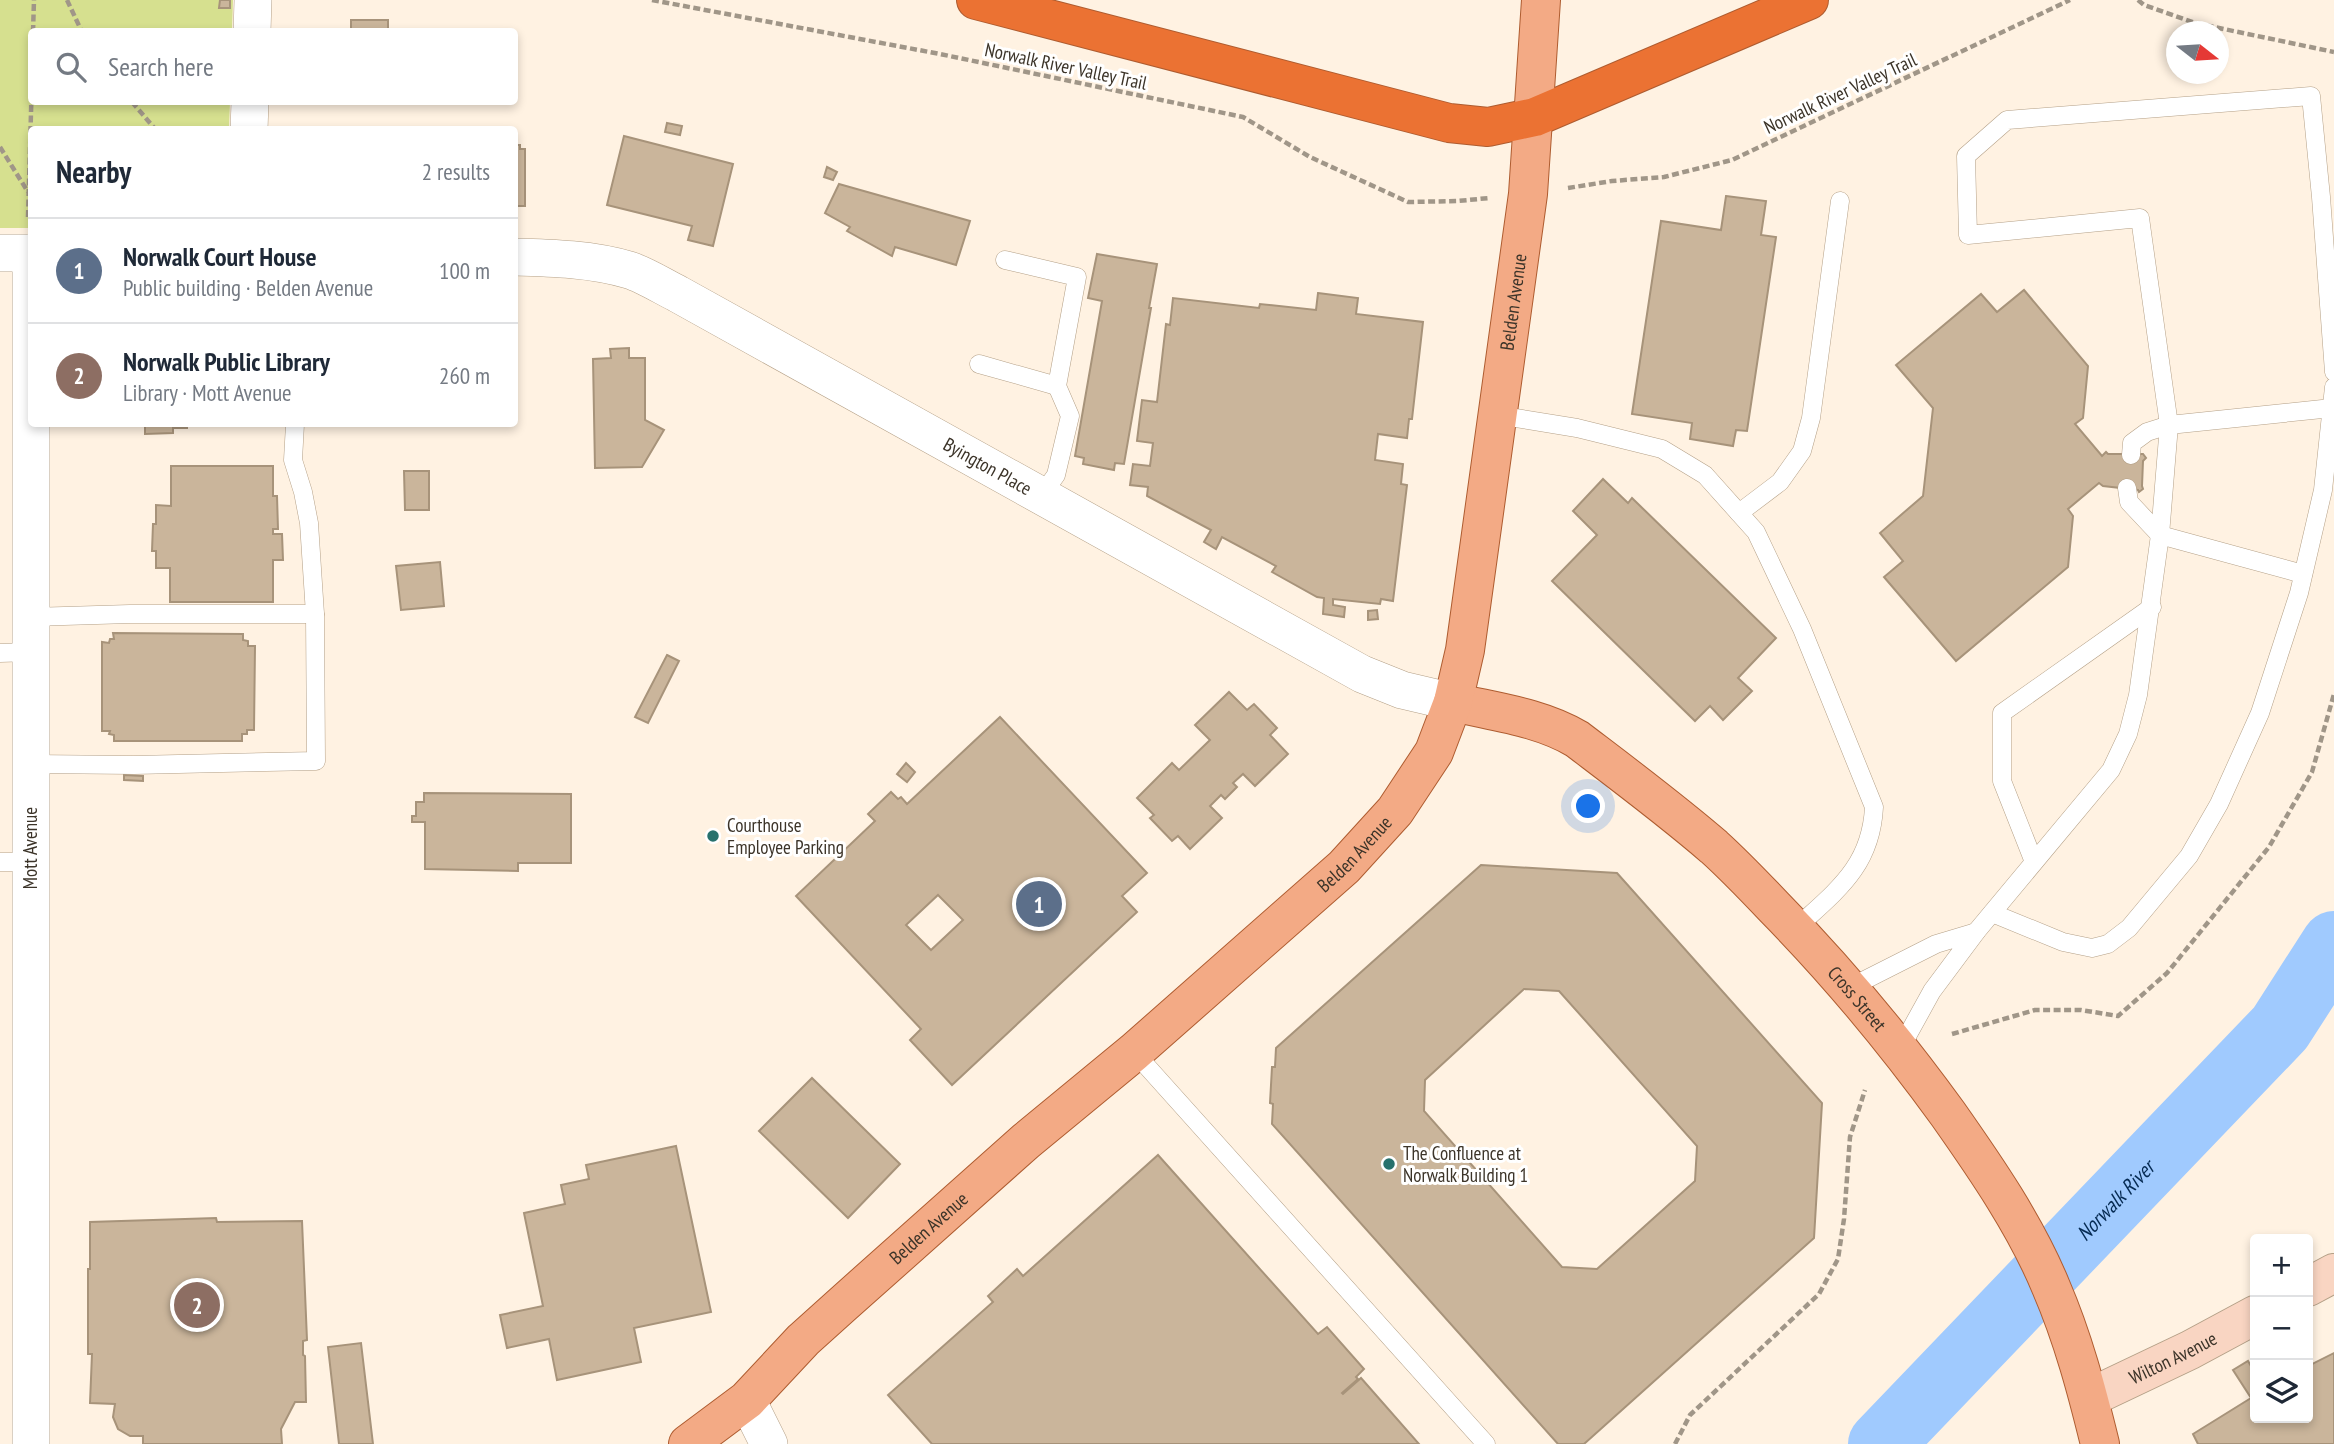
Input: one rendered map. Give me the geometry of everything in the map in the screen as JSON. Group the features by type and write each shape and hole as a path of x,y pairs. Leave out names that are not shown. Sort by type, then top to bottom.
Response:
{"highway":[{"path":"976,0 1449,123 1488,127 1535,117 1809,0"}],"main road":[{"name":"Belden Avenue","path":"688,1444 747,1400 803,1340 1026,1141 1134,1052 1313,896 1369,841 1395,811 1419,776 1441,734 1453,702 1465,650 1528,194 1541,0"},
{"name":"Cross Street","path":"1453,702 1536,721 1577,739 1717,849 1849,988 1900,1049 1968,1142 2029,1243 2051,1286 2068,1332 2100,1444"},
{"path":"2313,1284 2334,1273"},
{"name":"Wilton Avenue","path":"2089,1398 2190,1350 2250,1318"}],"street":[{"path":"252,28 253,0"},
{"path":"249,126 250,105"},
{"path":"0,253 28,253"},
{"name":"Byington Place","path":"518,257 561,258 632,271 1362,674 1402,690 1453,702"},
{"name":"Mott Avenue","path":"28,359 20,641 31,764 15,862 31,1444"},
{"path":"747,1400 769,1444"}],"lane":[{"path":"1900,1049 1932,990 1976,932 2111,770 2128,734 2138,695 2152,607 2169,425 2140,218 1968,235 1966,156 2007,120 2311,96 2334,372"},
{"path":"1739,513 1780,482 1802,451 1811,418 1840,201"},
{"path":"1005,260 1077,277 1057,386 1070,416 1056,475 1041,496"},
{"path":"979,364 1057,386"},
{"path":"1992,913 2063,942 2092,948 2108,944 2129,928 2189,856 2219,804 2260,713 2299,593 2323,490 2334,387"},
{"path":"2131,455 2132,443 2147,432 2169,425 2332,408"},
{"path":"1497,415 1577,428 1662,449 1705,475 1756,532 1802,629 1874,807 1873,829 1849,879 1795,929"},
{"path":"31,764 316,761 315,614 309,523 293,460 295,427"},
{"path":"2127,488 2129,502 2160,535 2303,574"},
{"path":"2034,862 2002,781 2002,713 2152,607"},
{"path":"20,641 130,614 315,614"},
{"path":"1849,988 1936,944 1976,932"},
{"path":"1134,1052 1486,1444"}],"path":[{"path":"33,28 34,0"},
{"path":"67,0 80,28"},
{"name":"Norwalk River Valley Trail","path":"652,0 940,54 1243,117 1310,157 1408,202 1458,201"},
{"name":"Norwalk River Valley Trail","path":"1612,181 1664,177 1731,160 2070,0"},
{"path":"2138,0 2144,5 2195,23 2334,52"},
{"path":"30,126 31,105"},
{"path":"135,105 153,126"},
{"path":"0,147 28,193 28,234"},
{"path":"1675,1444 1690,1415 1819,1294 1838,1259 1850,1137 1865,1090"}],"green space":[{"path":"0,0 233,0 232,28 28,28 28,105 230,105 229,126 28,126 28,228 0,228"}],"building":[{"path":"220,0 230,0 230,8 219,8"},
{"path":"351,20 388,20 388,28 351,28"},
{"path":"667,123 682,126 680,135 665,132"},
{"path":"624,136 733,164 713,246 688,240 692,226 607,205"},
{"path":"518,145 520,149 525,149 525,206 518,206"},
{"path":"827,167 837,172 833,180 824,177"},
{"path":"839,184 970,221 956,265 895,247 892,256 847,231 850,227 825,213"},
{"path":"1726,196 1766,201 1761,235 1776,237 1747,431 1736,430 1733,446 1690,439 1692,423 1632,414 1661,221 1721,230"},
{"path":"1097,254 1157,264 1124,464 1115,463 1114,470 1083,464 1084,458 1075,456 1102,301 1088,298"},
{"path":"2024,290 2088,366 2083,418 2075,424 2102,456 2106,452 2143,454 2146,458 2143,461 2143,489 2139,492 2099,483 2068,509 2073,516 2068,567 1956,661 1884,577 1903,561 1880,533 1923,496 1933,408 1896,365 1981,294 1997,312"},
{"path":"1318,293 1358,298 1356,314 1423,322 1412,419 1409,419 1407,438 1378,434 1375,460 1403,464 1401,484 1407,485 1393,601 1381,599 1380,604 1333,599 1333,605 1345,607 1344,617 1323,614 1324,598 1317,597 1272,572 1276,566 1222,537 1216,549 1204,542 1211,530 1147,496 1148,487 1130,485 1133,464 1150,466 1153,443 1137,441 1142,400 1157,402 1166,324 1170,325 1173,298 1259,308 1260,304 1316,310"},
{"path":"629,348 629,358 645,358 645,420 664,430 642,467 595,468 593,359 611,358 610,349"},
{"path":"145,427 187,427 173,428 173,433 145,434"},
{"path":"171,466 273,466 273,496 277,496 278,529 273,529 273,534 282,534 283,560 273,560 273,602 170,602 170,568 156,568 156,551 152,551 156,505 171,506"},
{"path":"404,471 429,471 429,510 405,510"},
{"path":"1603,479 1628,503 1632,498 1776,638 1738,678 1752,691 1723,720 1710,706 1695,721 1552,581 1597,535 1573,511"},
{"path":"440,562 444,606 401,610 396,566"},
{"path":"1377,610 1378,619 1368,620 1368,611"},
{"path":"113,633 243,634 243,640 248,641 248,646 255,646 254,730 247,730 247,734 242,734 242,741 114,741 114,735 109,734 110,731 102,731 102,642 109,643 110,639 114,639"},
{"path":"667,655 679,661 648,723 635,717"},
{"path":"1229,692 1247,710 1254,704 1277,728 1270,735 1288,754 1255,786 1243,774 1233,783 1237,787 1225,799 1221,795 1210,806 1222,818 1190,849 1178,836 1172,841 1150,818 1154,815 1137,798 1172,763 1179,770 1210,740 1195,725"},
{"path":"1000,717 1147,873 1122,896 1137,912 952,1085 910,1040 921,1029 796,896 875,821 868,814 891,792 907,804","holes":["938,895 963,920 931,950 906,925"]},
{"path":"906,763 915,772 907,782 897,774"},
{"path":"124,775 143,776 143,781 124,780"},
{"path":"424,793 571,794 571,863 518,863 518,871 425,869 425,822 412,822 412,816 416,816 416,802 424,802"},
{"name":"The Confluence at Norwalk Building 1","path":"1481,865 1617,873 1822,1103 1814,1238 1584,1444 1558,1444 1272,1124 1273,1104 1270,1103 1276,1048","holes":["1524,989 1559,991 1697,1146 1695,1181 1597,1269 1562,1267 1424,1111 1425,1080"]},
{"path":"812,1078 900,1164 848,1218 759,1131"},
{"path":"676,1146 711,1312 634,1328 641,1362 557,1380 549,1339 507,1348 500,1315 543,1306 524,1213 565,1204 561,1185 589,1179 586,1165"},
{"path":"1158,1155 1318,1334 1327,1327 1364,1369 1356,1377 1358,1379 1342,1393 1361,1378 1419,1444 932,1444 888,1395 993,1302 988,1296 1017,1269 1023,1276"},
{"path":"216,1218 217,1222 302,1221 307,1340 303,1341 306,1402 295,1402 281,1429 282,1444 143,1444 143,1436 130,1436 118,1429 113,1417 115,1404 90,1403 90,1222"},
{"path":"361,1343 373,1444 339,1444 328,1347"},
{"path":"2334,1353 2334,1444 2198,1444 2193,1434 2250,1399 2250,1423 2313,1423 2313,1364"},
{"path":"2248,1361 2250,1364 2250,1396 2233,1370"}],"waterway":[{"name":"Norwalk River","path":"1881,1444 2280,1028 2334,944"}],"place":[{"name":"Courthouse Employee Parking","path":"713,836"},
{"name":"Norwalk Court House","path":"1039,904"},
{"name":"The Confluence at Norwalk Building 1","path":"1389,1164"},
{"name":"Norwalk Public Library","path":"197,1305"}]}
